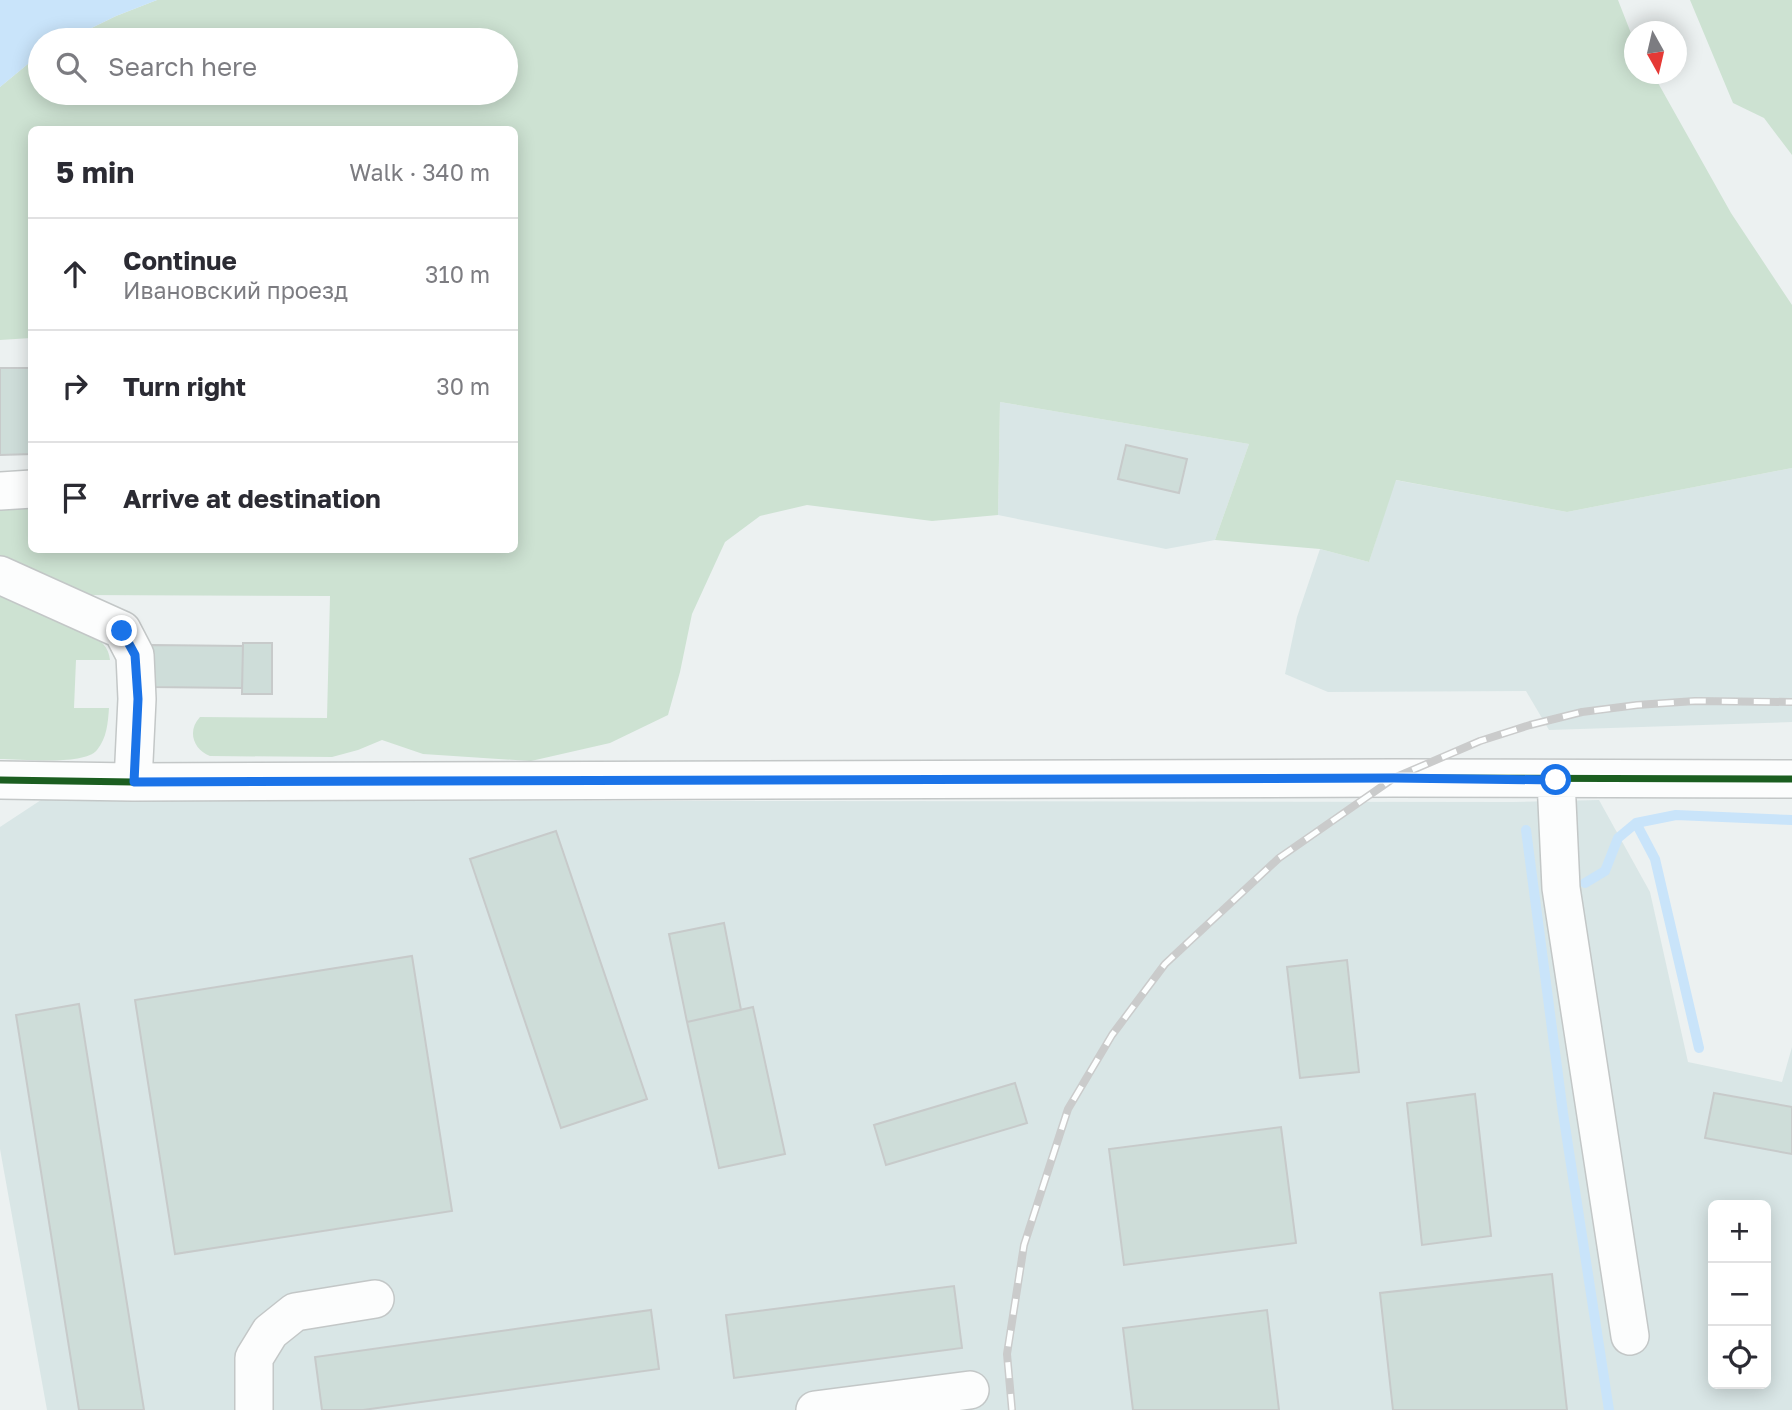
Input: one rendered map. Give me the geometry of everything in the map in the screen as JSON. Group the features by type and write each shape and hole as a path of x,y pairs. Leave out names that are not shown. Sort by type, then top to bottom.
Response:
{"street":[{"path":"0,491 28,489"},
{"path":"0,575 122,631 135,655 138,699 134,782"},
{"path":"0,780 1792,779"},
{"path":"1556,780 1561,888 1630,1336"},
{"path":"254,1410 254,1358 270,1332 295,1312 375,1299"},
{"path":"815,1410 970,1390"}],"shaded area":[{"path":"1000,402 1249,444 1215,540 1166,549 998,515"},
{"path":"1792,468 1792,722 1549,730 1526,691 1328,692 1285,674 1297,617 1320,549 1369,562 1395,480 1567,512"},
{"path":"41,800 1599,800 1650,892 1688,1062 1782,1082 1792,1047 1792,1410 47,1410 0,1149 0,827"}],"green space":[{"path":"157,0 1618,0 1626,21 1624,21 1624,84 1659,84 1731,213 1792,305 1792,468 1567,512 1396,480 1369,562 1320,549 1215,540 1249,444 1000,402 998,515 932,521 807,505 760,516 725,542 692,614 668,715 610,743 531,761 423,754 382,740 332,757 210,756 199,749 194,739 194,728 200,717 327,718 330,596 79,595 0,558 0,503 28,501 28,553 518,553 518,126 28,126 28,338 0,340 0,87 28,64 28,105 518,105 518,28 92,28"},
{"path":"1690,0 1792,0 1792,155 1764,118 1733,103"},
{"path":"0,590 90,632 106,648 110,660 76,660 74,708 109,708 103,740 90,755 66,760 0,759"}],"water":[{"path":"0,0 157,0 92,28 28,28 28,64 0,87"}],"building":[{"path":"0,368 28,368 28,454 0,455"},
{"path":"1126,445 1187,459 1179,493 1118,479"},
{"path":"243,643 272,643 272,694 242,694"},
{"path":"152,645 243,646 242,688 151,687"},
{"path":"556,831 647,1099 561,1128 470,859"},
{"path":"724,923 741,1010 687,1022 669,934"},
{"path":"412,956 452,1211 175,1254 135,1000"},
{"path":"1347,960 1359,1072 1300,1078 1287,967"},
{"path":"79,1004 144,1410 79,1410 16,1015"},
{"path":"753,1007 785,1154 719,1168 687,1022"},
{"path":"1015,1083 1027,1123 886,1165 874,1125"},
{"path":"1714,1093 1792,1107 1792,1154 1705,1138"},
{"path":"1475,1094 1491,1236 1422,1245 1407,1103"},
{"path":"1281,1127 1296,1243 1124,1265 1109,1149"},
{"path":"1552,1274 1567,1410 1393,1410 1380,1293"},
{"path":"954,1286 962,1348 734,1378 726,1315"},
{"path":"651,1310 659,1369 363,1410 322,1410 315,1357"},
{"path":"1267,1310 1279,1410 1133,1410 1123,1328"}],"waterway":[{"path":"1585,883 1605,871 1618,838 1636,823 1676,815 1792,820"},
{"path":"1636,823 1655,859 1699,1048"},
{"path":"1526,830 1563,1113 1609,1410"}],"railway":[{"path":"1012,1410 1007,1354 1024,1245 1068,1109 1112,1035 1165,964 1279,858 1394,778 1480,741 1530,725 1582,712 1637,705 1695,701 1792,702"}],"cycle path":[{"path":"0,780 1792,779"}],"route":[{"path":"122,631 135,655 138,699 134,782 1394,778 1556,780"}]}
